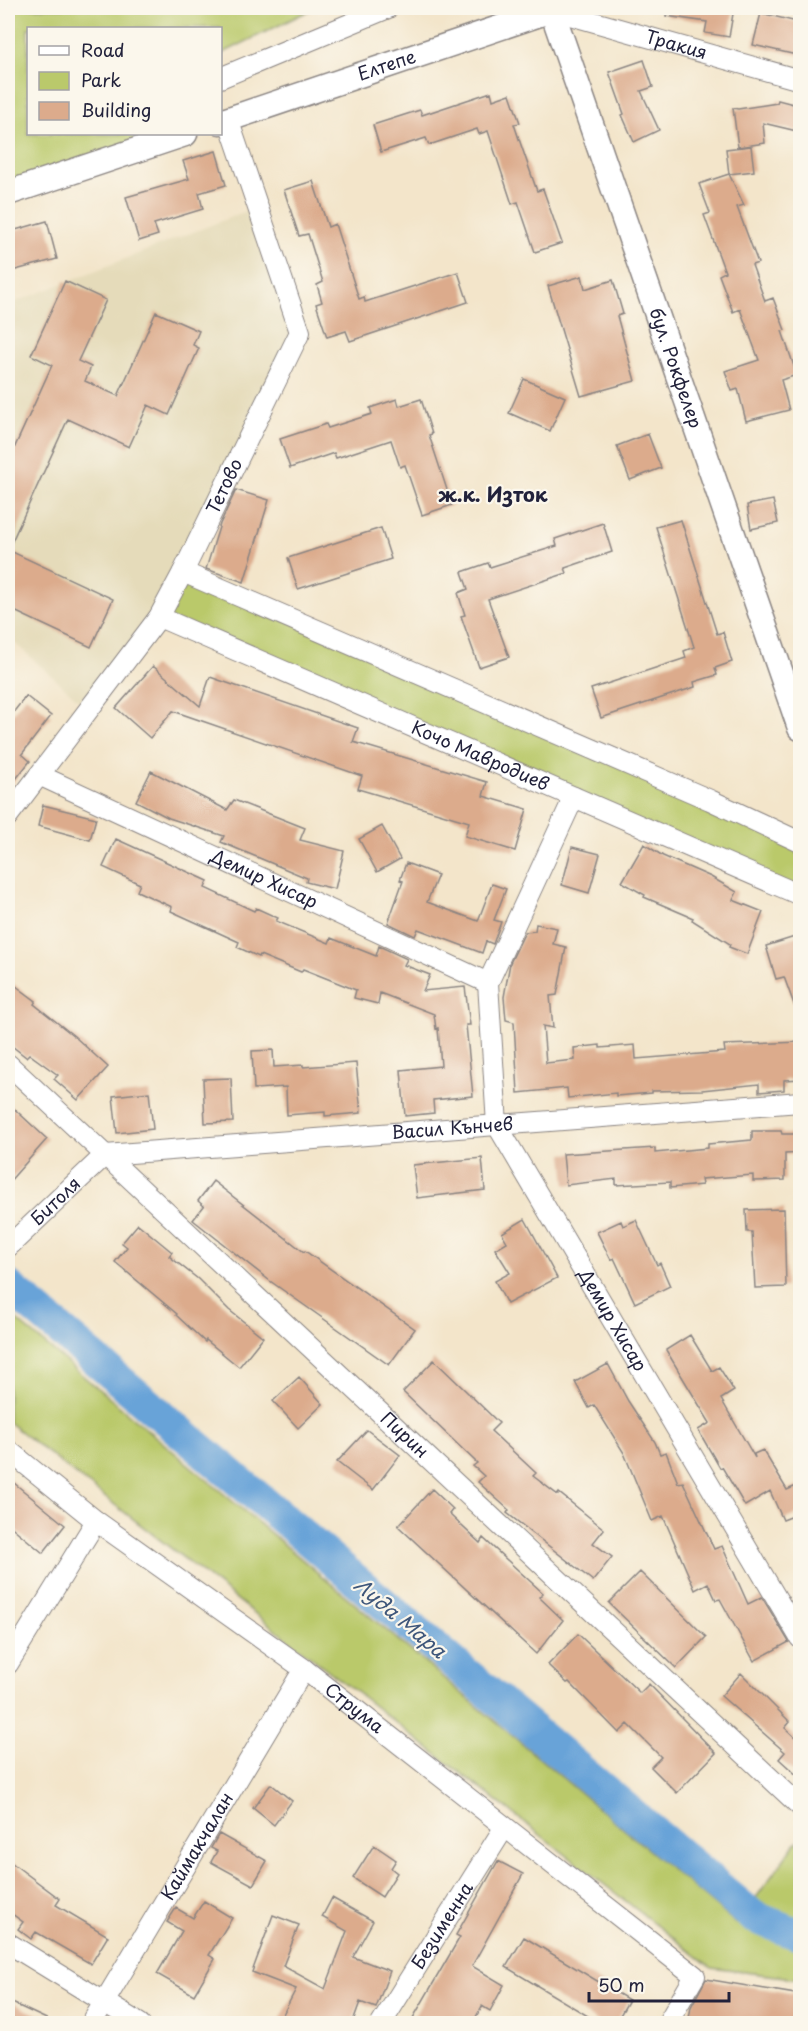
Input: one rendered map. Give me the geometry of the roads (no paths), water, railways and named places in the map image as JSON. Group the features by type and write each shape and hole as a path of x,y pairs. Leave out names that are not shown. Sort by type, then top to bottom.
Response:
{"main road":[{"name":"Елтепе","path":"224,120 525,14 552,9"},
{"name":"бул. Рокфелер","path":"552,9 801,728"},
{"path":"8,193 182,135"}],"street":[{"path":"222,77 388,8"},
{"name":"Тракия","path":"552,9 801,80"},
{"name":"Тетово","path":"8,816 159,617 300,332 224,120"},
{"path":"183,572 710,800 801,842"},
{"name":"Кочо Мавродиев","path":"159,617 801,895"},
{"name":"Демир Хисар","path":"39,775 488,983"},
{"name":"Демир Хисар","path":"574,797 488,983 497,1125 801,1638"},
{"name":"Пирин","path":"8,1064 801,1806"},
{"name":"Васил Кънчев","path":"105,1155 801,1102"},
{"name":"Битоля","path":"9,1245 105,1155"},
{"name":"Струма","path":"8,1450 96,1521 304,1669 695,1976 666,2024"},
{"path":"8,1664 96,1521"},
{"name":"Каймакчалан","path":"92,2024 304,1669"},
{"name":"Безименна","path":"381,2024 504,1828"},
{"path":"8,1943 140,2024"}],"waterway":[{"name":"Луда Мара","path":"8,1286 754,1917 800,1935"}],"district":[{"name":"ж.к. Изток","path":"493,495"}]}
